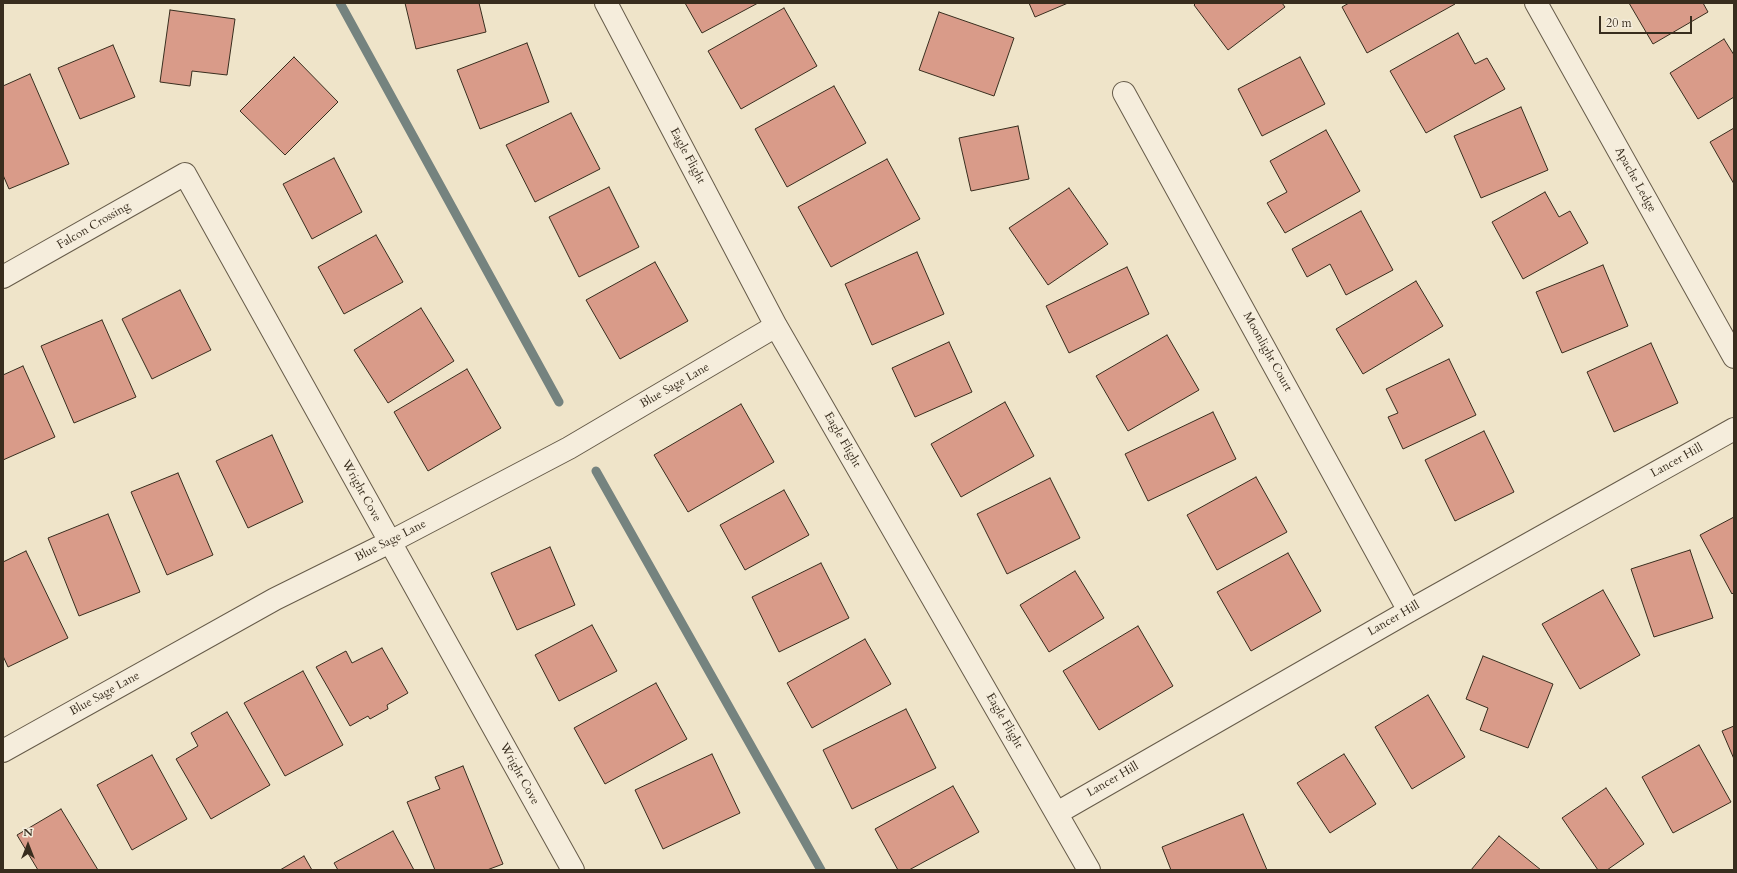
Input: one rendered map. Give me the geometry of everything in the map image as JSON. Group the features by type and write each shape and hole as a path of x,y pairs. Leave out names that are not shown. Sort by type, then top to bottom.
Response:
{"street":[{"name":"Eagle Flight","path":"606,3 776,326 1090,870"},
{"name":"Apache Ledge","path":"1536,3 1734,357"},
{"name":"Moonlight Court","path":"1124,93 1409,611"},
{"name":"Falcon Crossing","path":"3,277 185,174"},
{"name":"Wright Cove","path":"185,174 573,870"},
{"name":"Blue Sage Lane","path":"3,751 275,599 390,542 569,448 776,326"},
{"name":"Lancer Hill","path":"1057,812 1409,611 1734,429"}],"building":[{"path":"405,3 479,3 486,32 416,49"},
{"path":"685,3 758,3 702,33"},
{"path":"1029,3 1068,3 1035,17"},
{"path":"1196,3 1282,3 1285,7 1228,50 1194,5"},
{"path":"1349,3 1455,4 1367,53 1342,7"},
{"path":"1629,3 1703,3 1708,12 1653,44"},
{"path":"784,8 817,66 741,109 708,51"},
{"path":"170,10 235,19 227,75 192,71 190,86 160,82"},
{"path":"939,12 1014,38 994,96 919,70"},
{"path":"1458,33 1475,64 1487,58 1505,89 1426,133 1390,71"},
{"path":"1724,39 1734,55 1734,97 1698,119 1670,73"},
{"path":"527,43 549,102 480,129 457,70"},
{"path":"113,45 135,97 80,119 58,68"},
{"path":"294,57 338,102 285,155 240,111"},
{"path":"1300,57 1325,104 1262,136 1238,89"},
{"path":"30,74 69,164 9,189 3,175 3,86"},
{"path":"834,86 866,143 787,187 755,129"},
{"path":"1521,107 1548,170 1481,198 1454,136"},
{"path":"571,113 600,169 535,202 506,145"},
{"path":"1018,126 1029,179 971,191 959,138"},
{"path":"1734,128 1734,184 1710,142"},
{"path":"1326,130 1360,191 1285,233 1267,203 1287,192 1270,161"},
{"path":"334,158 362,212 312,239 283,184"},
{"path":"887,159 920,219 831,267 798,207"},
{"path":"609,187 639,247 579,277 549,217"},
{"path":"1069,188 1108,244 1048,285 1009,228"},
{"path":"1545,192 1559,217 1570,211 1588,243 1523,279 1492,222"},
{"path":"1361,211 1393,270 1346,295 1330,264 1307,277 1292,249"},
{"path":"376,235 403,282 344,314 318,267"},
{"path":"917,252 944,314 872,345 845,284"},
{"path":"655,262 688,321 620,359 586,300"},
{"path":"1603,265 1628,326 1562,353 1536,292"},
{"path":"1127,267 1149,314 1069,353 1046,306"},
{"path":"1416,281 1443,326 1363,374 1336,329"},
{"path":"180,290 211,350 152,379 122,319"},
{"path":"421,308 454,361 388,403 354,350"},
{"path":"102,320 136,397 74,423 41,346"},
{"path":"1167,335 1199,390 1128,431 1096,376"},
{"path":"949,342 972,392 915,417 892,368"},
{"path":"1651,343 1678,403 1614,432 1587,372"},
{"path":"1449,359 1476,415 1403,449 1388,417 1398,413 1386,389"},
{"path":"23,366 55,437 3,460 3,375"},
{"path":"467,369 501,428 428,471 394,412"},
{"path":"1005,402 1034,456 961,497 931,444"},
{"path":"741,404 774,462 688,512 654,455"},
{"path":"1213,412 1236,459 1148,501 1125,454"},
{"path":"1484,431 1514,492 1455,521 1425,460"},
{"path":"272,435 303,502 248,528 216,461"},
{"path":"178,473 213,555 167,575 131,492"},
{"path":"1256,477 1287,532 1217,570 1187,515"},
{"path":"1050,478 1080,538 1007,574 977,514"},
{"path":"784,490 809,535 745,570 720,525"},
{"path":"108,514 140,592 79,616 48,538"},
{"path":"1734,517 1734,592 1732,594 1700,535"},
{"path":"550,547 575,605 517,630 491,573"},
{"path":"1690,550 1713,618 1654,637 1631,569"},
{"path":"26,551 68,638 8,667 3,656 3,562"},
{"path":"1288,553 1321,611 1251,651 1217,592"},
{"path":"821,563 849,618 779,652 752,597"},
{"path":"1075,571 1104,618 1049,652 1020,605"},
{"path":"1603,590 1640,655 1580,689 1542,624"},
{"path":"592,625 617,671 559,701 535,655"},
{"path":"1138,626 1173,686 1099,730 1063,671"},
{"path":"865,639 891,684 812,728 787,683"},
{"path":"382,648 408,693 387,705 388,709 370,719 368,716 350,726 316,667 346,651 352,663"},
{"path":"1483,656 1553,684 1528,748 1480,730 1488,708 1466,699"},
{"path":"303,671 343,745 285,776 244,703"},
{"path":"656,683 687,739 605,784 574,728"},
{"path":"1428,695 1465,757 1412,789 1375,727"},
{"path":"906,709 936,768 852,809 823,750"},
{"path":"227,712 270,785 211,819 176,759 198,746 191,733"},
{"path":"1734,726 1734,759 1722,731"},
{"path":"1699,745 1731,802 1673,833 1642,777"},
{"path":"712,754 740,813 663,849 635,790"},
{"path":"1344,754 1376,804 1330,833 1297,783"},
{"path":"152,755 187,819 132,850 97,785"},
{"path":"463,766 503,864 487,870 435,870 407,802 440,789 435,777"},
{"path":"953,786 979,832 909,870 898,870 875,829"},
{"path":"1606,788 1644,844 1607,870 1598,870 1562,818"},
{"path":"61,809 98,870 38,870 17,835"},
{"path":"1243,814 1267,870 1171,870 1162,847"},
{"path":"393,831 414,870 338,870 334,863"},
{"path":"1499,836 1541,870 1471,870"},
{"path":"304,856 312,870 280,870"}],"waterway":[{"path":"340,3 559,402"},
{"path":"596,471 821,870"}]}
